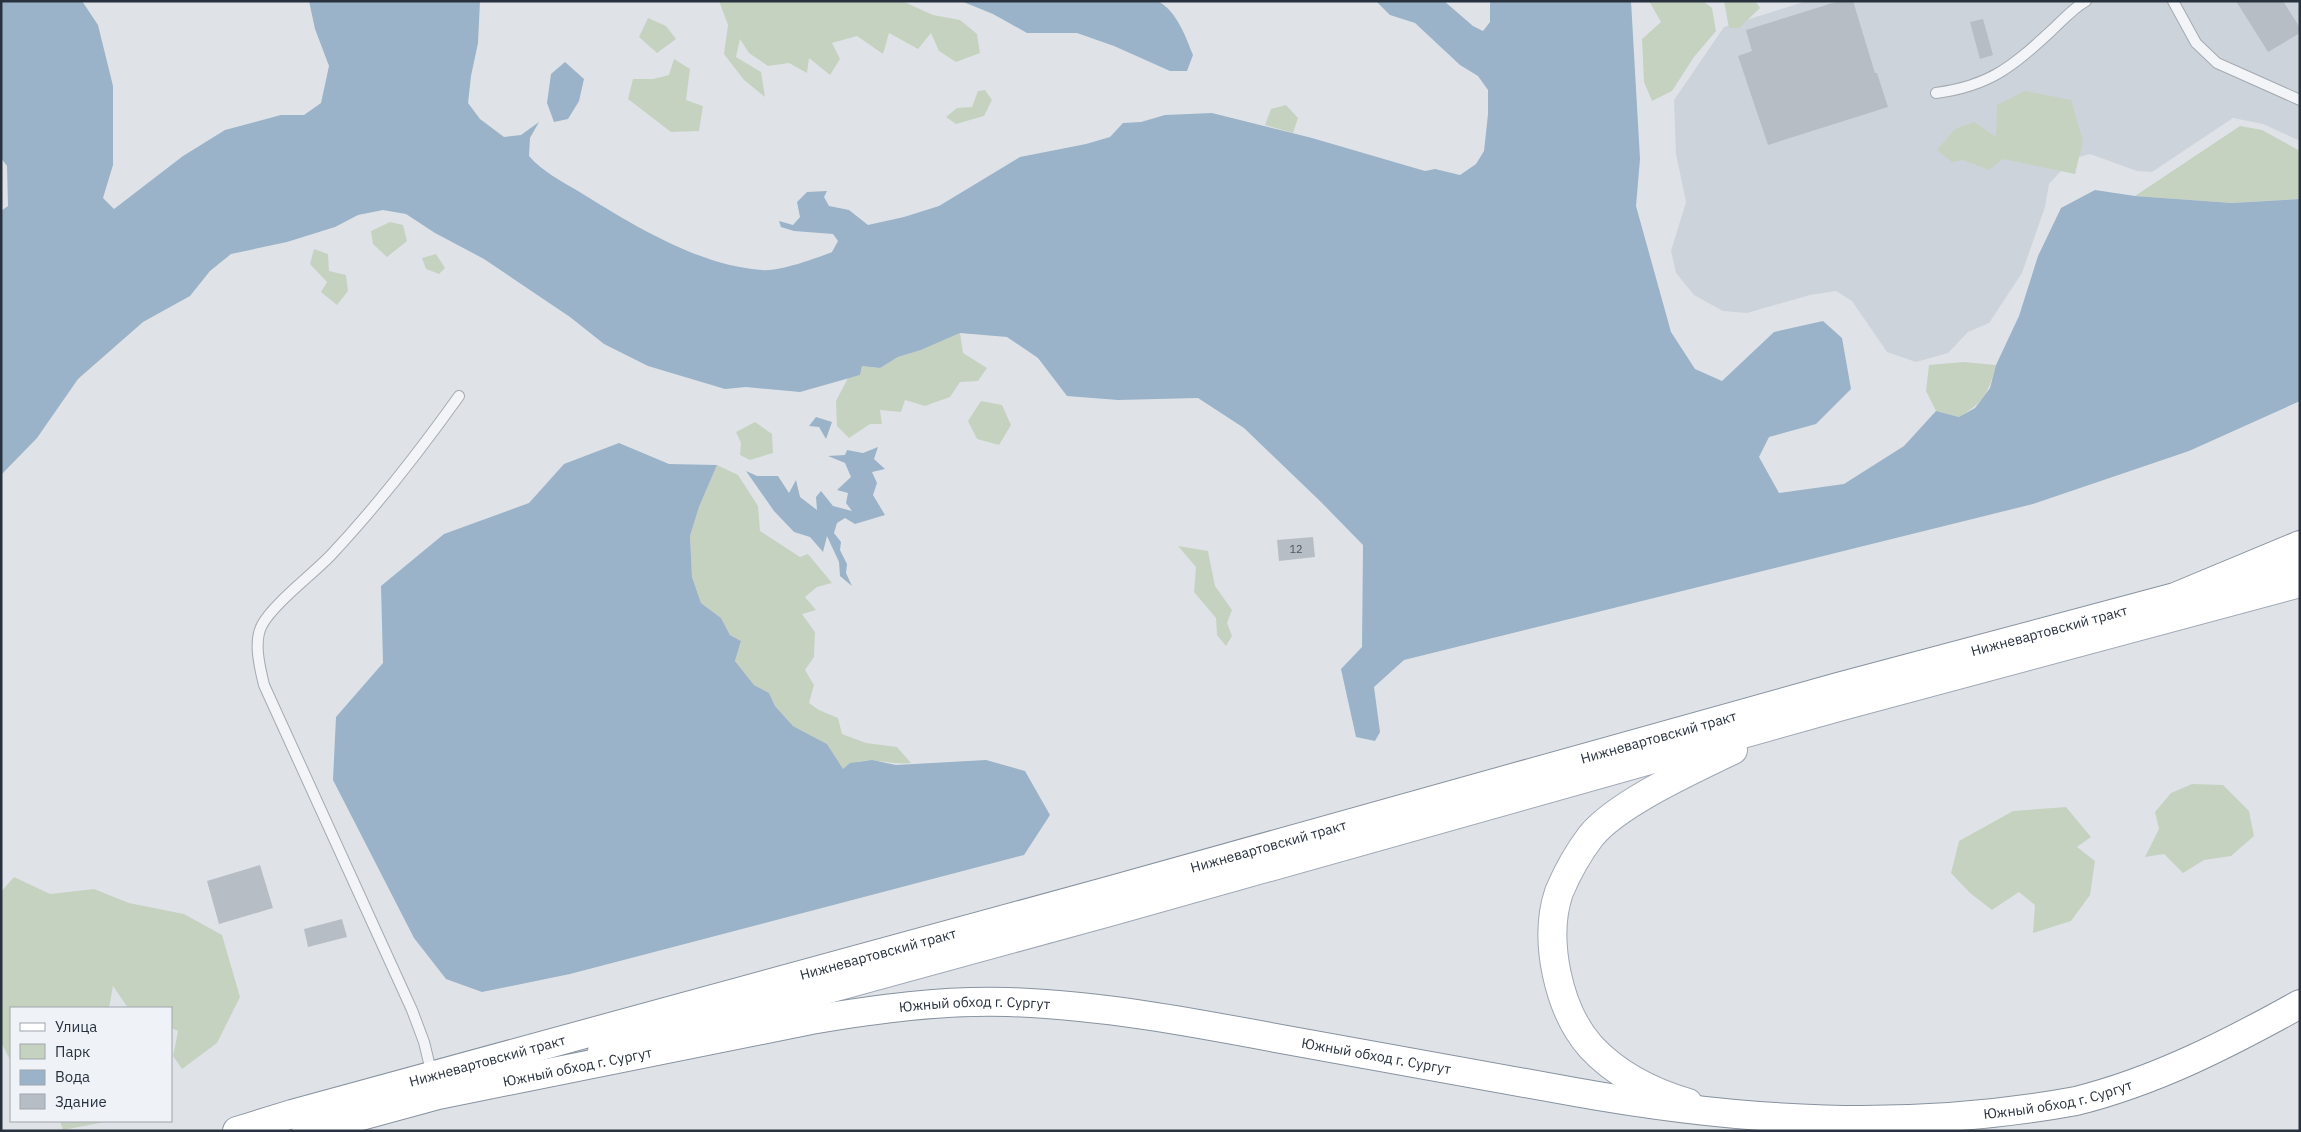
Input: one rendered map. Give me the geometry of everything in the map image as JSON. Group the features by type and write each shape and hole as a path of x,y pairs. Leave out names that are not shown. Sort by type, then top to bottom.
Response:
{"main road":[{"path":"2175,597 2300,545"},
{"name":"Нижневартовский тракт","path":"306,1131 435,1085 1117,889 1838,687 2300,562"},
{"name":"Нижневартовский тракт","path":"237,1131 435,1085 1113,911 1842,706 2300,583"},
{"path":"1737,1117 1666,1097 1639,1084 1613,1068 1590,1046 1569,1015 1558,984 1554,949 1554,917 1559,894 1572,865 1592,835 1613,816 1653,791 1753,740 1842,706"},
{"name":"Южный обход г. Сургут","path":"435,1085 862,1011 945,1003 1005,1002 1081,1006 1182,1020 1618,1100 1737,1117 1871,1126 1928,1124 2000,1116 2077,1101 2154,1076 2226,1046 2300,1004"}],"lane":[{"path":"1936,93 1961,90 1998,75 2028,52 2086,1"},
{"path":"2173,1 2196,43 2217,63 2300,100"},
{"path":"435,1085 424,1042 412,1010 264,685 259,666 258,645 261,627 270,614 330,556 380,501 415,459 459,396"}],"shaded area":[{"path":"1807,1 2300,1 2300,141 2263,124 2233,118 2152,172 2137,171 2090,154 2072,159 2049,184 2045,207 2022,273 1989,323 1968,332 1948,353 1916,362 1887,352 1852,301 1836,291 1810,295 1747,313 1723,311 1694,295 1676,273 1671,251 1686,202 1676,154 1674,100 1724,27"}],"green space":[{"path":"719,1 902,1 933,15 960,20 977,34 980,53 956,62 939,51 931,33 918,49 889,33 883,54 857,36 832,43 840,59 830,75 809,58 807,73 789,63 768,66 749,53 740,39 736,57 761,72 765,97 744,80 724,54 728,25"},
{"path":"1649,1 1703,1 1712,8 1716,31 1694,57 1672,91 1652,101 1644,82 1642,39 1661,22"},
{"path":"1724,1 1755,1 1760,8 1739,28 1729,28"},
{"path":"648,18 666,26 676,39 657,53 639,37"},
{"path":"674,59 690,69 686,100 703,106 699,131 671,132 628,99 633,79 653,79 669,75"},
{"path":"985,90 992,100 984,116 956,124 946,117 957,108 972,107 978,91"},
{"path":"2025,91 2071,100 2083,141 2075,174 2003,159 1989,170 1963,160 1952,162 1937,150 1955,129 1974,122 1996,137 1997,105"},
{"path":"1286,105 1298,118 1293,133 1265,125 1271,109"},
{"path":"2240,126 2262,130 2300,151 2300,199 2232,203 2135,196"},
{"path":"390,222 403,225 407,241 387,257 373,244 371,231"},
{"path":"314,249 328,254 329,271 346,275 348,291 337,305 321,292 327,282 310,264"},
{"path":"436,254 445,268 439,274 426,269 422,258"},
{"path":"960,333 963,353 987,368 978,381 960,382 950,397 925,406 905,400 901,412 880,410 882,424 870,424 849,438 837,426 836,401 848,378 860,375 862,366 880,368 898,357 921,350"},
{"path":"1964,362 1996,365 1988,390 1974,407 1959,417 1936,411 1926,391 1929,365"},
{"path":"981,401 1002,405 1011,425 999,445 977,439 968,421"},
{"path":"755,422 772,434 773,453 750,460 740,455 741,443 736,432"},
{"path":"717,465 738,475 758,506 760,531 800,557 808,554 832,583 817,587 805,597 816,610 802,614 815,632 814,657 805,670 814,685 809,703 819,710 838,718 842,734 866,743 897,747 911,763 867,761 850,765 843,770 827,744 793,726 775,706 769,693 754,685 735,661 741,641 730,635 721,618 701,603 692,577 690,536 699,507"},
{"path":"1178,546 1208,551 1215,586 1232,610 1227,623 1232,636 1226,646 1217,635 1216,618 1194,592 1196,567"},
{"path":"2192,784 2223,785 2249,811 2254,836 2231,856 2204,860 2183,873 2164,854 2145,857 2159,829 2155,812 2171,793"},
{"path":"2066,807 2091,837 2077,847 2095,861 2090,895 2071,921 2033,933 2035,905 2019,892 1992,910 1970,893 1951,873 1959,841 2013,811"},
{"path":"14,877 50,894 94,889 129,903 184,914 222,935 240,997 217,1043 182,1069 173,1056 178,1031 172,1028 172,1007 127,1007 113,986 109,1007 10,1007 10,1060 1,1042 1,892"},
{"path":"60,1122 105,1122 63,1130"}],"water":[{"path":"1,1 82,1 98,25 113,86 113,165 103,198 114,209 183,156 225,130 281,115 304,115 321,103 329,66 315,29 309,1 480,1 478,43 468,103 480,119 504,137 521,135 539,122 530,138 529,156 552,175 620,217 690,252 738,267 769,270 797,264 832,252 838,241 833,234 794,231 781,227 779,221 793,225 800,217 797,202 807,192 827,191 824,197 829,206 849,210 868,225 904,217 939,206 1020,157 1086,144 1110,137 1123,123 1141,122 1165,115 1212,113 1312,138 1425,171 1435,169 1460,175 1476,164 1484,151 1488,114 1488,90 1478,76 1460,65 1415,23 1390,15 1376,1 1444,1 1473,26 1483,31 1490,22 1490,1 1631,1 1640,159 1636,206 1671,332 1695,369 1722,381 1774,332 1823,321 1842,338 1851,389 1816,424 1769,437 1759,457 1779,493 1844,484 1904,446 1936,411 1959,417 1975,408 1990,388 1996,365 2019,316 2038,256 2061,208 2095,190 2135,196 2232,203 2300,199 2300,401 2189,451 2033,504 1404,660 1374,687 1380,732 1375,741 1356,737 1341,669 1362,647 1363,545 1244,428 1198,398 1118,400 1067,396 1038,358 1007,337 960,333 921,350 898,357 880,368 862,366 860,375 800,392 746,387 725,389 648,366 604,344 570,317 484,259 435,233 406,214 383,210 358,215 335,227 287,242 231,254 210,271 190,296 143,322 78,379 37,438 1,475 1,211 8,206 7,166 1,158"},
{"path":"961,1 1158,1 1175,18 1193,55 1187,71 1170,71 1114,46 1077,33 1027,33 993,14"},
{"path":"565,62 584,79 579,101 568,119 554,122 547,103 551,74"},
{"path":"816,417 832,422 826,439 819,427 809,426"},
{"path":"619,443 669,464 717,465 699,507 690,536 692,577 701,603 721,618 730,635 741,641 735,661 754,685 769,693 775,706 793,726 827,744 843,769 850,763 872,760 896,765 986,760 1025,771 1050,815 1024,855 570,974 482,992 446,979 414,938 333,780 336,717 383,663 381,586 444,534 529,503 564,464"},
{"path":"878,447 874,459 885,469 872,472 877,483 873,495 885,515 855,524 845,518 837,523 834,533 841,542 840,550 847,564 846,573 852,586 840,576 839,562 827,536 823,552 810,537 794,532 774,511 746,471 757,476 778,476 789,493 796,480 800,497 817,510 816,497 821,491 833,506 852,511 846,503 848,493 837,490 851,477 845,463 828,456 845,455 847,450 863,453"}],"building":[{"path":"1839,1 1853,1 1875,73 1877,73 1888,107 1768,145 1738,56 1752,51 1746,30"},
{"path":"2236,1 2283,1 2300,28 2300,33 2268,52"},
{"path":"1983,19 1993,55 1980,59 1970,22"},
{"path":"1313,537 1315,557 1279,561 1277,540"},
{"path":"260,865 273,908 219,924 207,881"},
{"path":"342,919 347,937 308,947 304,929"}]}
